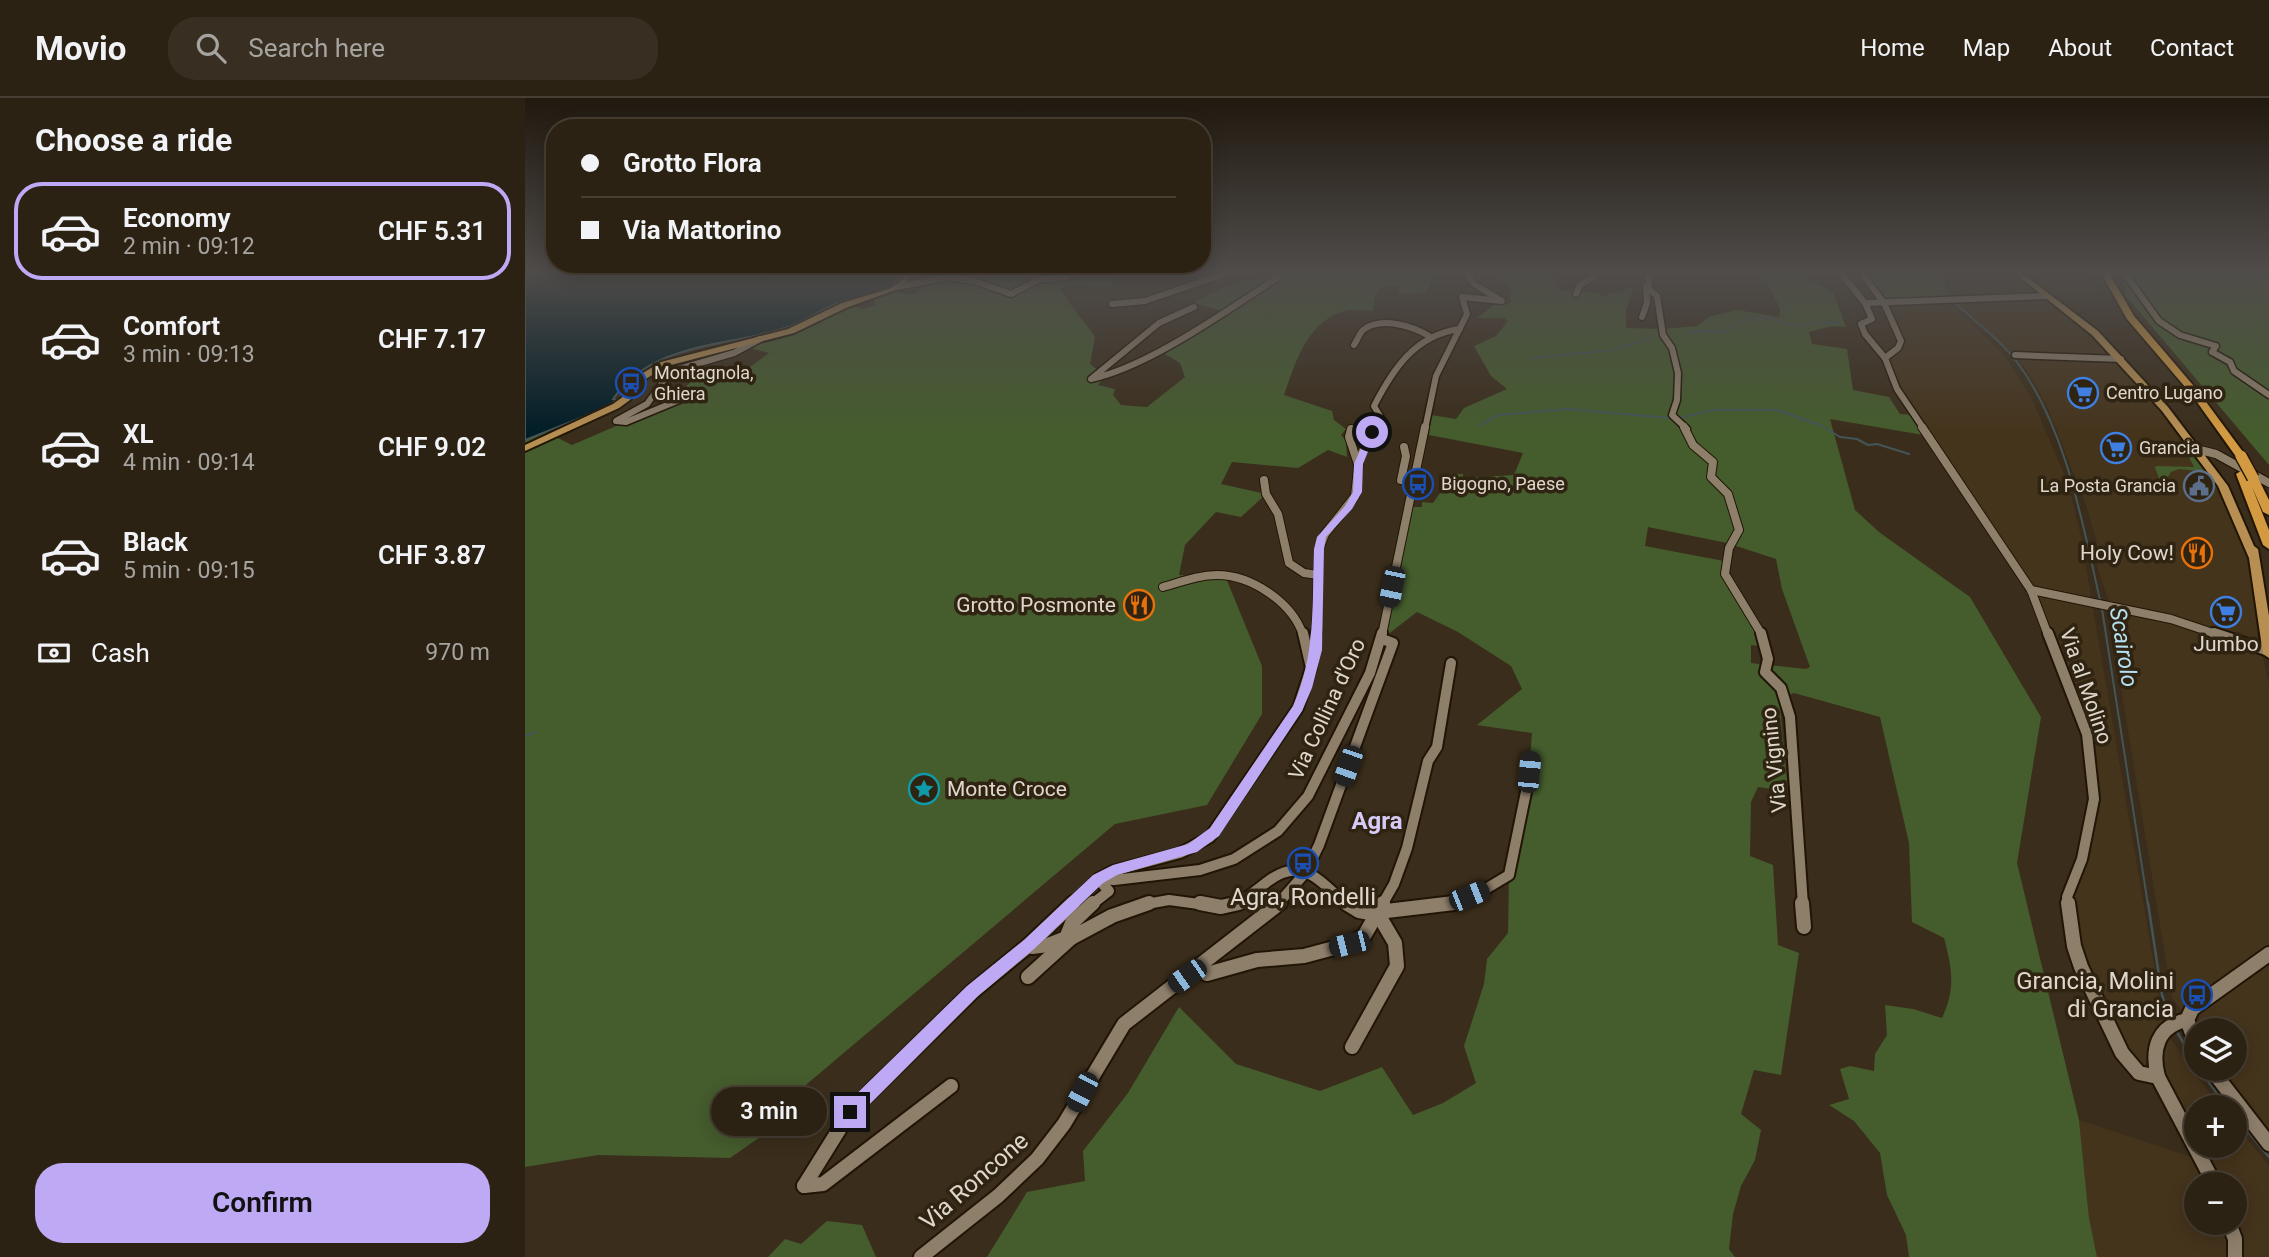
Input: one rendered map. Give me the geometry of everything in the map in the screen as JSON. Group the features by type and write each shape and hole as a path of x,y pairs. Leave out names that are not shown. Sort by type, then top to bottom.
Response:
{"highway":[{"path":"2129,325 2192,400 2247,476 2269,512"},
{"path":"2137,325 2195,393 2232,456"},
{"path":"2247,476 2269,545"}],"main road":[{"path":"525,448 616,407 641,378 664,364 791,331 803,325"},
{"path":"2083,325 2120,359 2165,409 2202,452 2240,505 2253,556 2269,652"}],"street":[{"path":"1156,325 1091,379 1105,376 1157,352 1201,325"},
{"path":"1354,345 1362,331 1379,325"},
{"path":"1394,325 1405,326 1429,336"},
{"name":"Via Collina d'Oro","path":"1098,879 1114,880 1200,870 1234,859 1278,831 1308,796 1370,674 1382,639 1438,369 1462,325"},
{"name":"Via Vignino","path":"1661,325 1663,336 1672,348 1678,388 1673,417 1687,429 1693,445 1713,462 1711,477 1731,499 1739,530 1729,548 1725,574 1756,621 1766,654 1765,672 1781,688 1786,699 1793,750 1804,927"},
{"name":"Via al Molino","path":"1863,325 1865,334 1885,359 1897,389 2031,590 2087,734 2092,766 2092,814 2082,859 2067,897 2074,946 2081,967 2122,1053 2139,1073 2158,1077"},
{"path":"1885,359 1898,348 1901,341 1894,325"},
{"path":"2161,325 2194,342 2216,346 2212,352 2230,362 2234,371 2269,395"},
{"path":"1358,464 1371,434 1384,423 1374,407 1389,374 1429,336 1460,329"},
{"path":"689,396 626,422 616,421 647,404 666,378 679,369 727,355 759,339"},
{"path":"2015,355 2120,359"},
{"path":"951,1086 823,1184 804,1186 850,1112 973,991 1029,944 1098,879 1113,870 1192,848 1210,837 1298,708 1312,672 1317,650 1321,537 1349,508 1357,492 1358,464 1349,437 1351,429"},
{"path":"1404,447 1406,456 1401,480 1414,482"},
{"path":"2202,452 2232,456 2269,483"},
{"path":"1264,480 1263,489 1278,512 1286,558 1301,573 1318,575"},
{"path":"1163,587 1185,579 1218,575 1233,577 1264,591 1289,611 1300,626 1312,672"},
{"path":"2031,590 2100,603 2190,625 2269,652"},
{"name":"Via Roncone","path":"921,1257 998,1196 1037,1159 1064,1124 1124,1024 1282,901 1306,872 1319,845 1385,661 1393,649 1393,643 1382,639"},
{"path":"1197,968 1207,974 1257,960 1304,956 1349,944 1364,936 1399,870 1428,761 1437,747 1451,663"},
{"path":"1032,947 1069,938 1138,904 1182,900 1217,907 1231,906 1246,900 1291,869 1306,872 1354,909 1378,914 1395,909 1445,906 1493,886 1509,875 1527,787 1530,758"},
{"path":"1069,938 1068,930 1078,916 1109,891 1098,879"},
{"path":"1352,1047 1397,966 1395,943 1378,914"},
{"path":"1028,977 1069,938"},
{"path":"2208,1172 2158,1077 2153,1050 2192,1009 2269,954"},
{"path":"2176,1024 2184,1032"},
{"path":"2220,1081 2269,1144"},
{"path":"2234,1235 2235,1257"}],"shaded area":[{"path":"1893,325 1972,325 2004,355 2031,397 2068,483 2080,532 2165,1030 2184,1059 2184,1081 2200,1081 2211,1095 2184,1095 2184,1136 2158,1077 2139,1073 2081,967 2067,897 2092,814 2087,734 2031,590 1905,401 1885,358 1901,344"},
{"path":"1982,325 2085,325 2095,333 2183,438 2219,486 2251,565 2258,642 2109,602 2098,570 2096,539 2086,505 2047,406 2015,355"},
{"path":"2112,609 2172,621 2262,654 2269,684 2269,1139 2247,1110 2247,1095 2236,1095 2225,1081 2247,1081 2247,1018 2186,1018 2172,997 2123,700"},
{"path":"2079,1120 2184,1155 2184,1158 2247,1158 2247,1139 2269,1166 2269,1257 2097,1257 2089,1218"}],"green space":[{"path":"799,325 1086,325 1095,337 1090,364 1105,376 1098,385 1115,389 1113,395 1121,405 1147,407 1185,377 1180,363 1160,351 1201,325 1320,325 1304,345 1284,395 1332,411 1334,420 1346,429 1341,435 1346,441 1347,457 1328,450 1298,468 1232,462 1221,484 1266,494 1241,517 1216,512 1185,545 1179,575 1226,578 1262,666 1262,714 1207,805 1115,824 807,1084 777,1125 730,1158 598,1155 525,1167 525,440 544,431 572,445 688,395 680,391 691,382 713,372 750,367 769,353 747,347"},
{"path":"1505,325 1626,325 1626,328 1663,329 1698,325 1845,325 1809,332 1812,344 1847,349 1853,390 1889,397 1900,414 1914,415 1929,436 1830,419 1855,510 1879,532 1970,597 2041,717 2017,863 2079,1120 2089,1218 2097,1257 1909,1257 1906,1235 1887,1195 1880,1153 1854,1121 1829,1105 1849,1099 1840,1069 1850,1066 1874,1071 1875,1054 1887,1035 1885,1005 1913,1009 1942,1018 1951,988 1949,959 1944,938 1912,922 1909,843 1880,717 1794,693 1779,698 1788,791 1758,787 1751,802 1750,856 1773,865 1778,945 1799,953 1781,1075 1754,1070 1741,1114 1761,1130 1755,1160 1741,1186 1733,1214 1729,1249 1735,1257 987,1257 1027,1192 1085,1181 1083,1151 1128,1093 1179,1007 1236,1064 1320,1091 1382,1067 1413,1115 1443,1103 1476,1083 1464,1046 1484,984 1487,959 1508,933 1509,875 1532,733 1477,725 1522,689 1511,666 1458,632 1417,612 1382,639 1413,507 1422,507 1422,502 1433,503 1447,483 1455,480 1448,479 1449,474 1463,474 1463,478 1514,475 1523,453 1429,435 1431,415 1456,419 1464,408 1507,389 1491,376 1474,346 1496,336","holes":["1648,527 1727,543 1776,559 1782,589 1810,667 1806,669 1751,663 1751,645 1765,647 1725,574 1729,562 1645,546"]},
{"path":"2151,325 2269,325 2269,465"},
{"path":"2188,455 2202,463 2220,489 2210,484 2214,482 2208,472 2179,469 2171,472 2167,478 2171,482 2166,485 2169,493 2144,496 2155,492 2161,483 2156,466 2194,467"},
{"path":"827,1221 862,1225 876,1257 768,1257 785,1239 801,1244"}],"water":[{"path":"525,325 792,325 669,356 630,380 608,407 525,440"}],"waterway":[{"path":"1688,334 1694,331 1726,332 1735,325"},
{"name":"Scairolo","path":"1980,325 2017,362 2048,416 2070,476 2100,600"},
{"path":"1608,351 1653,338"},
{"path":"1530,358 1604,351"},
{"path":"1480,425 1499,415 1567,409 1669,418"},
{"path":"1678,418 1714,410 1777,410 1820,425 1840,437 1857,439 1868,445 1877,444 1909,454"},
{"name":"Scairolo","path":"2102,609 2148,905"},
{"path":"525,736 536,732"},
{"name":"Scairolo","path":"2148,903 2162,995 2171,1020"},
{"name":"Scairolo","path":"2177,1032 2184,1044"},
{"name":"Scairolo","path":"2208,1081 2218,1095"},
{"name":"Scairolo","path":"2247,1130 2269,1157"}],"place":[{"name":"Montagnola, Ghiera","path":"631,383"},
{"name":"Centro Lugano","path":"2083,393"},
{"name":"Grancia","path":"2116,448"},
{"name":"Bigogno, Paese","path":"1418,484"},
{"name":"La Posta Grancia","path":"2199,486"},
{"name":"Holy Cow!","path":"2197,553"},
{"name":"Grotto Posmonte","path":"1139,605"},
{"name":"Jumbo","path":"2226,612"},
{"name":"Monte Croce","path":"924,789"},
{"name":"Agra, Rondelli","path":"1303,863"},
{"name":"Grancia, Molini di Grancia","path":"2197,995"}],"district":[{"name":"Agra","path":"1377,821"}],"route":[{"path":"850,1112 973,991 1029,944 1098,879 1113,870 1180,853 1203,843 1214,832 1298,708 1307,688 1317,650 1321,537 1349,508 1357,492 1358,464 1372,432"}]}
